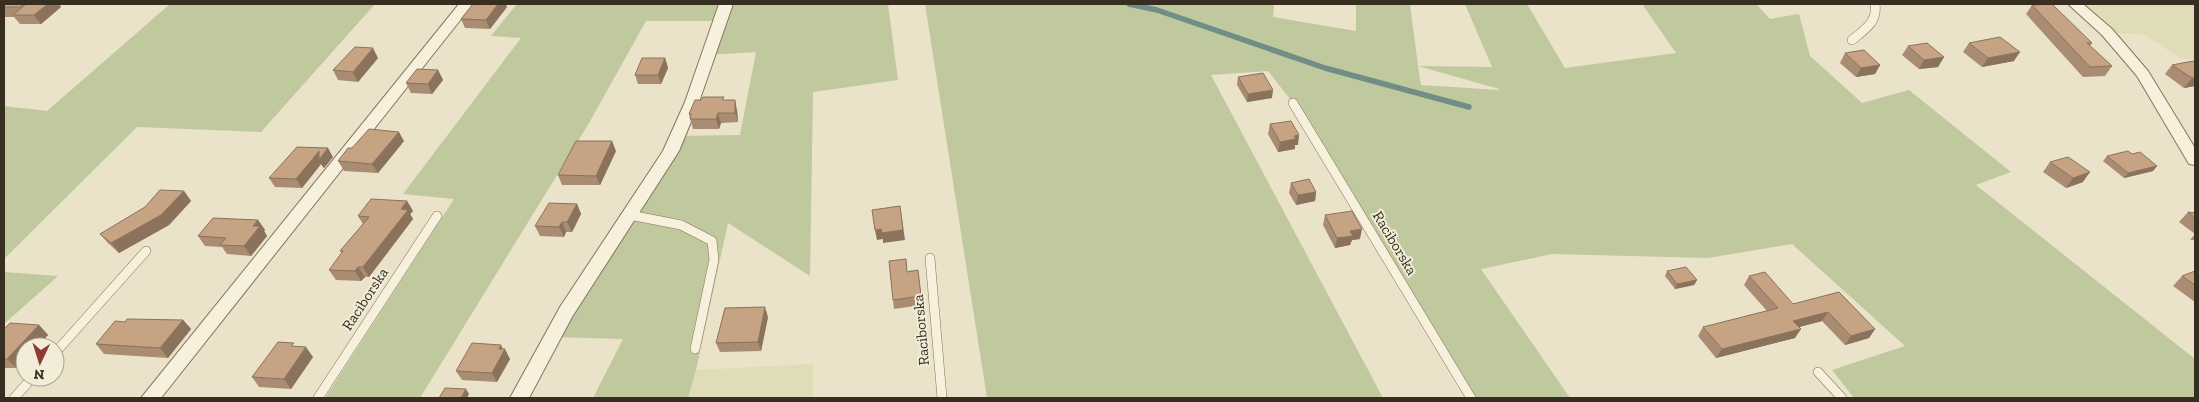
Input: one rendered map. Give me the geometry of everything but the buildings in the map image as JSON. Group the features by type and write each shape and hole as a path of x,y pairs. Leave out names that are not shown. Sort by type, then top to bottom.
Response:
{"street":[{"path":"150,398 466,4"},
{"path":"519,398 566,312 671,151 692,102 726,4"},
{"path":"2075,4 2107,32 2143,74 2195,160"}],"lane":[{"path":"1852,40 1873,23 1877,9 1875,4"},
{"name":"Raciborska","path":"1293,103 1471,398"},
{"path":"630,215 681,225 712,241 714,260 695,349"},
{"name":"Raciborska","path":"318,398 437,216"},
{"path":"65,341 146,251"},
{"name":"Raciborska","path":"930,258 942,398"},
{"path":"1818,372 1842,398"},
{"path":"14,398 24,387"}],"shaded area":[{"path":"2074,4 2195,4 2195,60 2180,58 2145,35 2107,32"},
{"path":"813,364 813,398 688,398 696,370"}],"green space":[{"path":"170,4 375,4 261,132 137,127 4,259 4,106 47,111"},
{"path":"517,4 888,4 898,80 813,92 810,276 728,223 696,370 688,398 593,398 623,339 552,337 677,136 740,135 756,52 709,55 720,21 646,21 589,123 420,398 325,398 454,199 403,194 521,38 491,36"},
{"path":"925,4 1274,4 1273,17 1356,31 1356,4 1410,4 1418,66 1492,67 1465,4 1527,4 1565,68 1676,53 1642,4 1756,4 1770,19 1799,14 1810,56 1862,103 1909,90 2011,172 1976,185 2195,359 2195,398 1854,398 1832,370 1905,346 1792,244 1708,258 1552,254 1481,269 1570,398 1471,398 1293,103 1268,71 1211,75 1383,398 987,398","holes":["1418,66 1499,89 1421,85"]},
{"path":"4,272 58,276 4,324"}],"waterway":[{"path":"1129,4 1157,10 1325,68 1469,107"}]}
